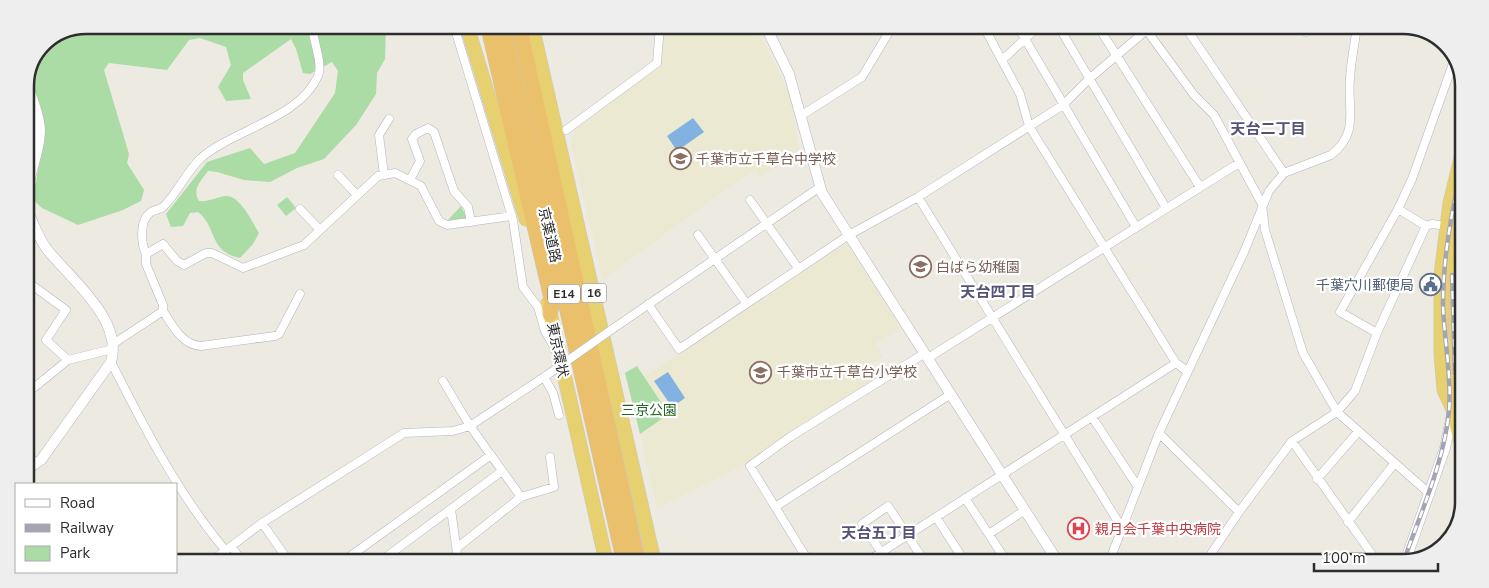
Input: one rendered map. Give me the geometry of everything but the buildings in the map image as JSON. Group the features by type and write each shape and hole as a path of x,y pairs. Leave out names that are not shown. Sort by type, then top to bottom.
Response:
{"highway":[{"name":"東京環状","path":"469,34 533,241 604,554"},
{"path":"490,34 552,301 550,314"},
{"name":"京葉道路","path":"505,34 622,554"},
{"name":"京葉道路","path":"522,34 636,554"},
{"name":"16","path":"534,34 652,554"},
{"path":"1455,183 1450,203 1441,275 1441,354 1444,390 1455,417"},
{"path":"1453,409 1455,398"}],"street":[{"path":"300,294 279,334 275,336 195,346 183,339 163,311 163,305 146,264 146,254 142,238 146,217 150,212 163,208 200,159 212,150 286,110 314,84 319,74 312,34"},
{"path":"456,34 512,216 523,287 538,307 544,331 558,353"},
{"path":"566,130 657,63 659,34"},
{"path":"769,34 789,74 802,115 822,193 1053,554"},
{"path":"802,115 862,77 888,34"},
{"path":"988,34 1020,94 1029,126 1176,363 1187,371"},
{"path":"1022,34 1136,227"},
{"path":"1002,60 1030,34"},
{"path":"1063,34 1166,208"},
{"path":"1103,34 1153,110 1159,123 1200,187"},
{"path":"648,304 679,349 849,235 918,196 1063,105 1089,79 1140,34"},
{"path":"1151,34 1194,95 1214,115 1262,204 1265,230 1303,353 1337,412 1430,494"},
{"path":"1190,34 1284,173"},
{"path":"1112,554 1158,432 1244,252 1262,204 1272,185 1284,173 1331,155 1337,150 1348,133 1352,116 1350,79 1356,34"},
{"path":"1377,333 1340,312 1398,210 1412,179 1452,68"},
{"path":"34,103 40,132 34,163"},
{"path":"384,175 379,135 389,119"},
{"path":"410,180 420,161 412,139 416,134 428,128 434,132 454,191 468,207 471,222"},
{"path":"804,554 750,466 790,437 992,317 1239,163"},
{"path":"146,254 163,244 177,261 184,265 206,253 212,253 243,268 304,245 356,194 378,176 395,173 421,186 439,221 447,225 512,216"},
{"path":"338,176 356,194"},
{"path":"222,554 262,523 404,433 453,431 470,426 546,376 820,187"},
{"path":"918,196 1122,528"},
{"path":"750,200 798,268"},
{"path":"300,209 320,230"},
{"path":"1398,210 1426,226"},
{"path":"1210,554 1292,441 1337,412 1360,382 1377,333 1426,226 1432,224 1447,226"},
{"path":"34,225 45,247 92,300 106,323 113,347 111,362 40,460 34,465"},
{"path":"698,235 746,303"},
{"path":"34,287 66,310 46,340 68,360"},
{"path":"34,388 68,360 113,347 163,311"},
{"path":"111,362 140,420 178,483"},
{"path":"877,554 1176,363"},
{"path":"546,376 559,415"},
{"path":"443,380 470,426 521,497"},
{"path":"775,507 951,394"},
{"path":"1409,554 1450,431 1455,404"},
{"path":"1092,417 1138,487"},
{"path":"1158,432 1239,512"},
{"path":"1317,478 1358,432"},
{"path":"1292,441 1371,554"},
{"path":"353,554 491,455"},
{"path":"458,547 521,497 554,486 550,457"},
{"path":"1348,522 1394,464"},
{"path":"392,553 502,471"},
{"path":"178,483 209,530 234,554"},
{"path":"965,498 1002,554"},
{"path":"880,552 862,524 888,506 920,554"},
{"path":"451,508 458,554"},
{"path":"989,534 1025,510"},
{"path":"936,517 959,554"},
{"path":"262,523 284,554"}],"shaded area":[{"name":"千葉市立千草台中学校","path":"664,34 761,36 791,98 799,149 760,177 755,170 739,180 603,279 571,144 576,127 661,63"},
{"name":"千葉市立千草台小学校","path":"847,243 901,328 875,344 883,357 868,367 876,381 786,436 745,464 657,508 640,434 670,414 645,376 842,244"}],"green space":[{"path":"86,34 386,34 385,59 377,73 376,94 356,125 324,159 297,168 270,182 244,180 208,171 202,179 196,193 199,201 226,196 231,197 241,204 259,233 253,244 240,258 230,255 218,245 204,218 198,212 190,213 183,226 171,227 166,214 207,162 250,148 264,164 295,153 335,93 338,71 332,62 310,74 303,73 291,39 243,73 243,80 251,99 226,101 218,87 231,65 226,47 200,38 189,40 167,70 109,63 104,70 129,154 127,163 144,190 141,201 123,210 78,225 42,208 34,201 34,187 42,145 34,102 35,76 38,66 49,49 66,38"},
{"path":"287,197 296,208 286,216 277,205"},
{"path":"461,206 468,220 446,222"},
{"name":"三京公園","path":"637,366 669,414 640,434 625,373"}],"water":[{"path":"693,118 704,132 677,151 667,136"},
{"path":"668,372 685,398 672,407 654,381"}],"railway":[{"path":"1406,554 1437,469 1449,411 1449,371 1443,305 1444,270 1455,200"},
{"path":"1452,275 1455,373"}],"place":[{"name":"千葉市立千草台中学校","path":"680,159"},
{"name":"白ばら幼稚園","path":"920,267"},
{"name":"千葉穴川郵便局","path":"1430,285"},
{"name":"千葉市立千草台小学校","path":"761,372"},
{"name":"親月会千葉中央病院","path":"1079,529"}],"district":[{"name":"天台二丁目","path":"1268,129"},
{"name":"天台四丁目","path":"998,292"},
{"name":"天台五丁目","path":"879,533"}]}
